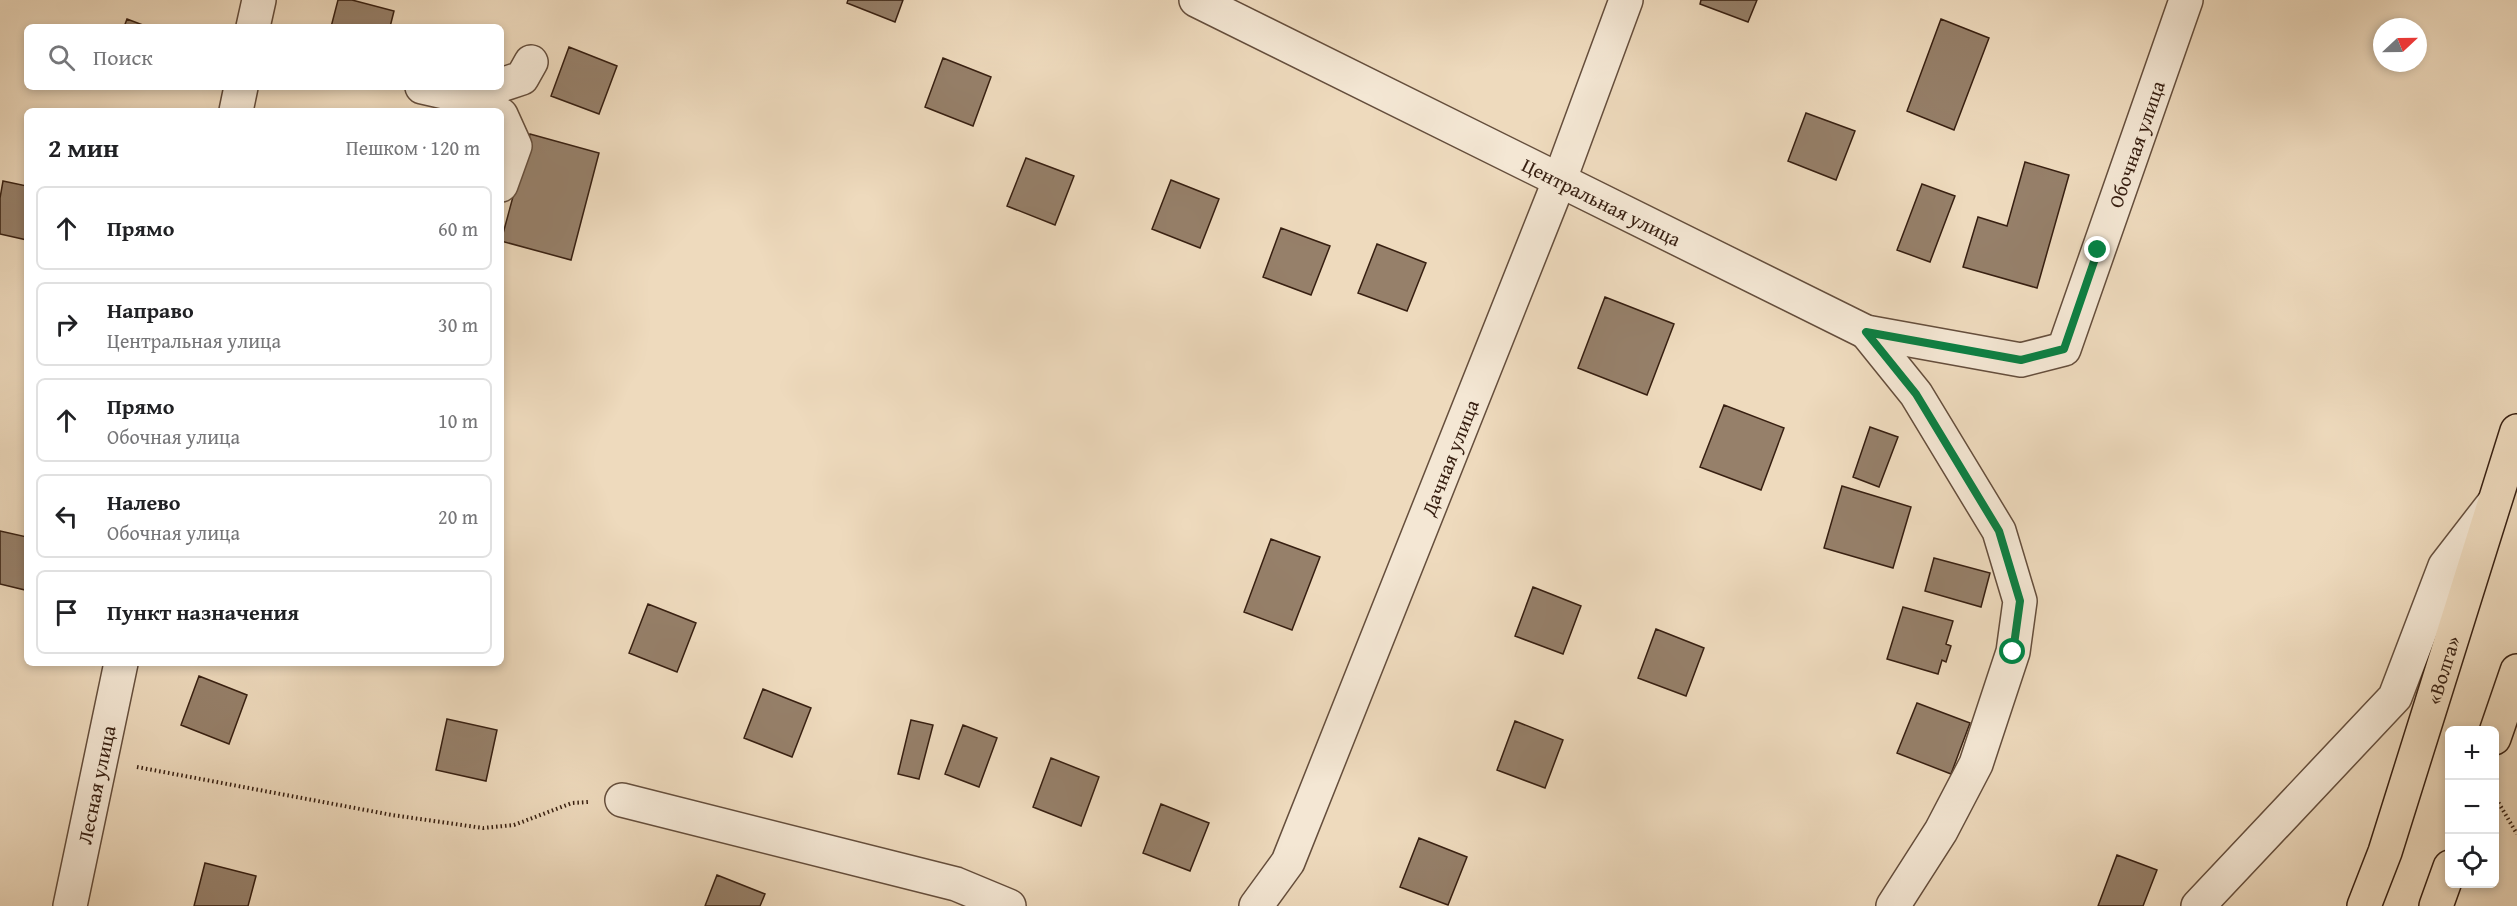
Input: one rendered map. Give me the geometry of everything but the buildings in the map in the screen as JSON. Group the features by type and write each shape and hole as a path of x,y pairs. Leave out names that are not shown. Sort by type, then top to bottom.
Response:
{"highway":[{"name":"«Волга»","path":"2364,906 2385,852 2517,431"},
{"path":"2498,726 2517,671"},
{"path":"2436,906 2445,881"}],"street":[{"path":"254,24 259,0"},
{"name":"Центральная улица","path":"1196,0 1866,332 2021,360"},
{"name":"Дачная улица","path":"1256,906 1288,862 1560,179 1626,0"},
{"name":"Обочная улица","path":"2021,360 2064,349 2186,0"},
{"path":"504,84 522,78 531,62"},
{"path":"237,108 240,90"},
{"path":"435,90 466,97 488,108"},
{"path":"504,122 515,146 504,177"},
{"path":"1866,332 1916,394 1999,531 2020,601 2013,652 1976,764 1941,831 1893,906"},
{"path":"2198,906 2395,697 2445,566 2494,503"},
{"name":"Лесная улица","path":"70,906 120,666"},
{"path":"622,800 956,884 1009,906"}],"path":[{"path":"101,760 392,815 483,828 514,825 572,803 622,800"},
{"path":"2499,803 2517,834"}],"route":[{"path":"2013,652 2020,601 1999,531 1916,394 1866,332 2021,360 2064,349 2098,250"}]}
